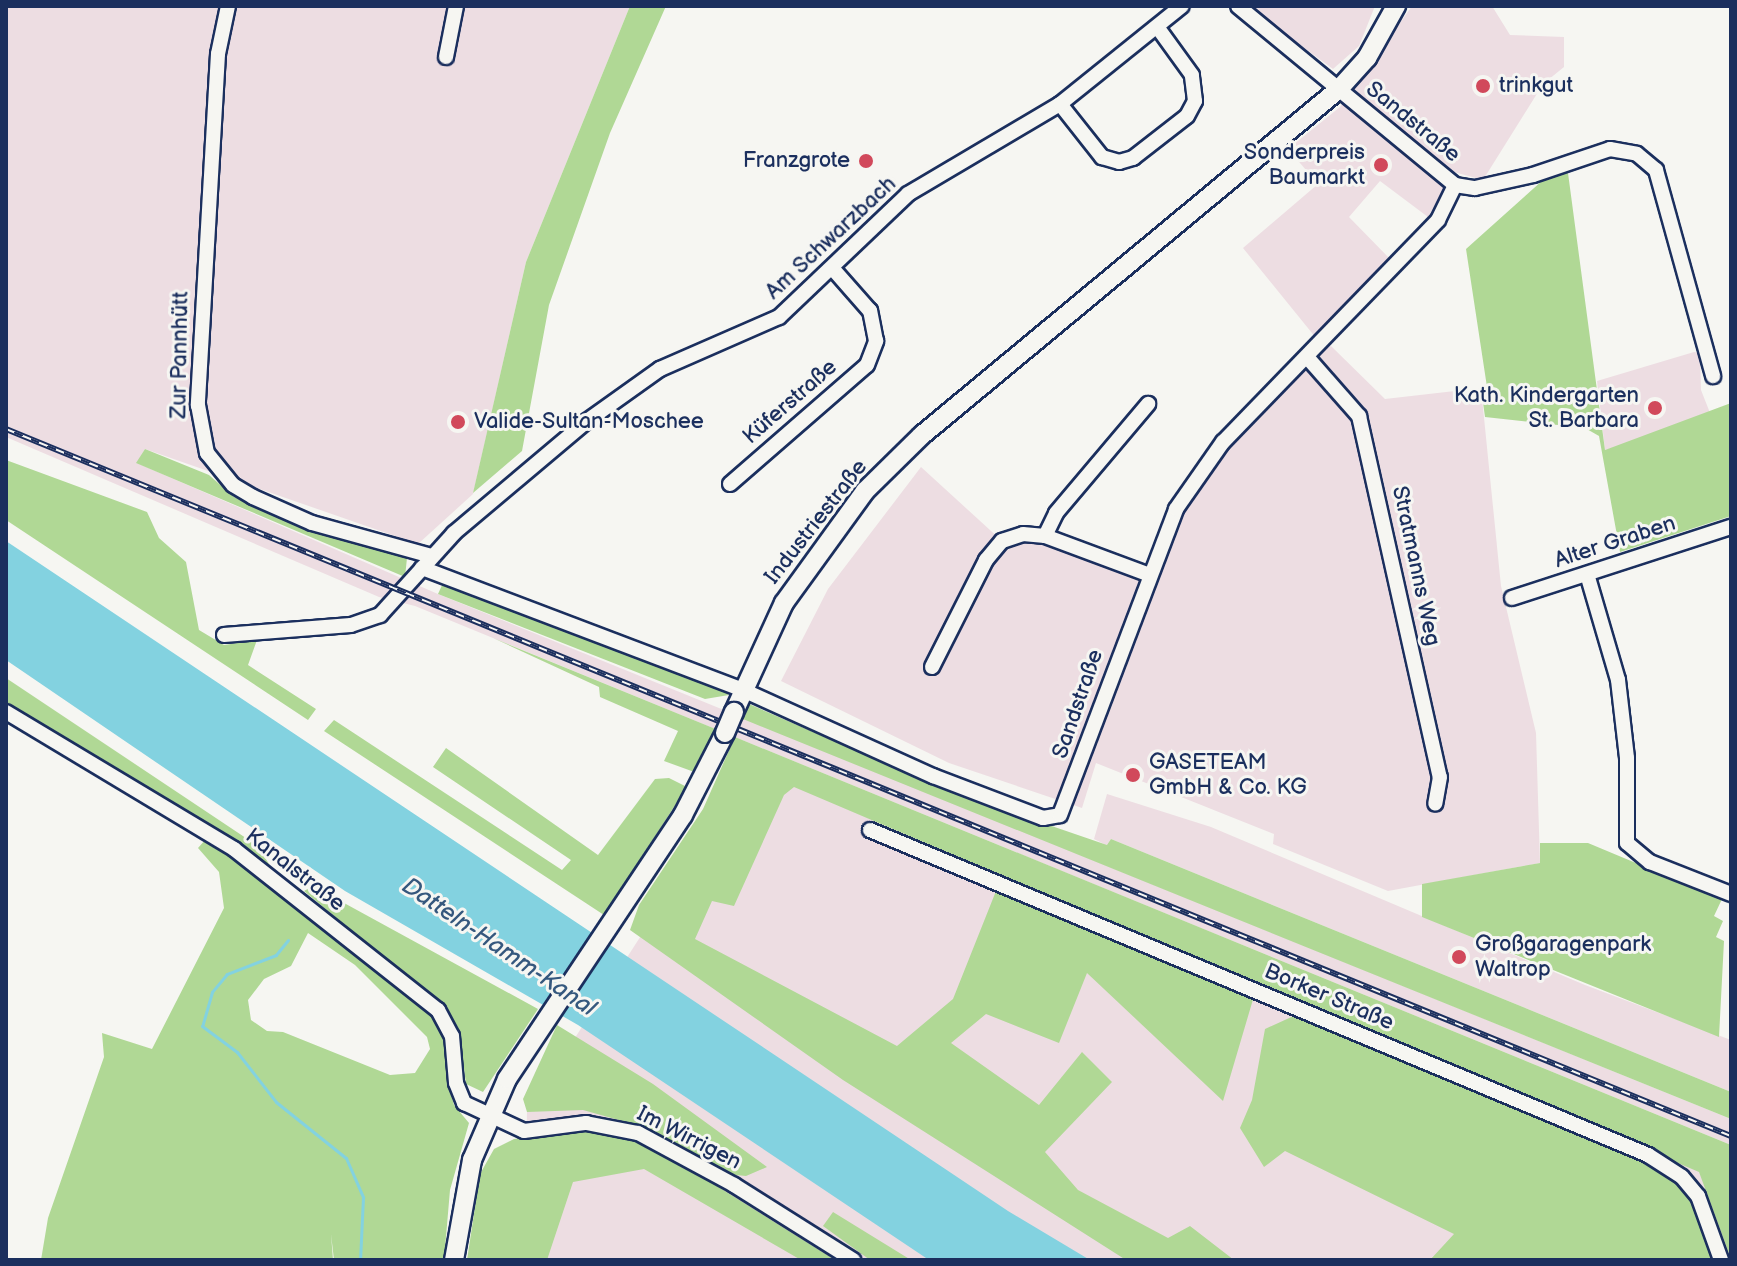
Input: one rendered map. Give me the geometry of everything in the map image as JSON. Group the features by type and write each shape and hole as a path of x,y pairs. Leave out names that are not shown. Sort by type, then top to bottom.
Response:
{"main road":[{"name":"Industriestraße","path":"454,1260 464,1191 488,1117 547,1019 683,815 725,733 784,603 865,491 922,435 1339,89 1367,58 1395,8"}],"street":[{"name":"Zur Pannhütt","path":"228,6 217,61 198,405 207,453 233,485 253,497 312,523 427,562"},
{"path":"446,57 456,6"},
{"name":"Am Schwarzbach","path":"224,635 369,621 399,600 427,562 587,421 660,369 779,317 833,269 908,194 1060,104 1182,6"},
{"path":"1238,6 1339,89"},
{"path":"1060,104 1102,157 1119,162 1133,158 1187,116 1196,96 1192,75 1158,28"},
{"name":"Sandstraße","path":"427,562 743,690 933,776 1052,819 1064,811 1147,574 1176,509 1223,442 1438,220 1455,185 1339,89"},
{"path":"1455,185 1475,188 1533,175 1610,149 1637,154 1656,170 1713,376"},
{"name":"Küferstraße","path":"730,484 867,365 876,341 870,311 833,269"},
{"name":"Stratmanns Weg","path":"1307,357 1359,416 1440,777 1435,804"},
{"path":"1045,536 1056,513 1148,404"},
{"name":"Alter Graben","path":"1512,598 1731,527"},
{"path":"932,667 986,560 1002,541 1023,534 1045,536 1147,574"},
{"path":"1587,574 1618,680 1627,758 1627,843 1650,862 1731,894"},
{"name":"Kanalstraße","path":"6,712 234,849 438,1010 452,1036 459,1093 464,1103 488,1117"},
{"name":"Borker Straße","path":"870,830 1648,1155 1682,1177 1698,1196 1721,1260"},
{"name":"Im Wirrigen","path":"488,1117 524,1131 586,1123 638,1133 734,1185 853,1260"}],"shaded area":[{"path":"6,6 630,6 526,262 473,494 418,544 145,449 137,463 438,594 1731,1119 1731,1145 415,606 379,597 6,437"},
{"path":"1247,6 1375,6 1359,46 1333,69"},
{"path":"1412,6 1492,6 1510,35 1564,37 1564,67 1543,84 1483,180 1454,172 1428,217 1380,181 1349,217 1391,260 1316,338 1243,248 1318,184 1288,149 1340,107"},
{"path":"1331,346 1385,399 1481,388 1501,586 1536,733 1540,863 1388,891 1273,844 1274,834 1096,763 1082,808 949,763 781,681 828,589 921,467 1002,541 1023,534 1147,574 1176,509 1223,442 1307,357"},
{"name":"Kath. Kindergarten St. Barbara","path":"1694,352 1700,353 1701,390 1712,418 1605,450 1597,381"},
{"path":"754,761 1731,1159 1731,1260 524,1260 527,1112"},
{"name":"Großgaragenpark Waltrop","path":"1107,794 1211,827 1585,985 1731,1040 1731,1092 1111,839 1108,846 1094,839"}],"green space":[{"path":"630,6 666,6 610,133 549,305 522,451 473,493 526,262"},
{"path":"1568,173 1605,450 1731,403 1731,516 1620,552 1599,436 1585,428 1485,417 1481,388 1487,387 1466,249 1543,180"},
{"path":"145,449 209,475 234,497 318,533 399,552 407,558 405,577 136,463"},
{"path":"6,460 147,512 159,538 186,562 199,630 224,645 257,640 248,665 316,709 308,720 6,520"},
{"path":"443,583 713,684 729,695 705,699 438,594"},
{"path":"493,638 718,730 697,773 664,761 678,731 600,697 599,687"},
{"path":"6,678 258,846 272,869 198,818 6,705"},
{"path":"749,704 944,789 1107,845 1111,839 1731,1092 1731,1119 743,719"},
{"path":"334,720 562,870 571,860 433,767 446,748 598,855 655,779 669,778 687,787 604,915 324,731"},
{"path":"735,737 1731,1145 1731,1259 1699,1172 794,787 784,795 734,906 712,901 695,939 897,1046 953,999 996,891 1254,996 1223,1101 1087,973 1059,1043 986,1014 951,1043 1039,1105 1082,1052 1112,1082 1045,1152 1078,1190 1168,1238 1190,1226 1234,1260 1126,1260 843,1080 630,930 639,905 703,809"},
{"path":"206,839 242,861 431,1014 443,1032 448,1084 454,1105 469,1123 450,1190 444,1260 334,1260 331,1234 333,1260 41,1260 48,1218 104,1057 102,1033 152,1049 224,908 219,872 198,848","holes":["308,933 355,965 427,1037 430,1049 415,1073 390,1075 283,1032 267,1031 251,1020 248,1000 264,979 291,966"]},
{"path":"1540,843 1588,843 1722,899 1714,916 1723,921 1716,937 1724,941 1719,1037 1422,917 1422,884 1540,863"},
{"path":"313,886 538,1009 483,1092 466,1084 459,1030 449,1012 304,891"},
{"path":"1298,1014 1659,1167 1694,1199 1716,1260 1430,1260 1454,1234 1285,1151 1264,1167 1240,1128 1252,1100 1265,1029"},
{"path":"557,1025 653,1084 767,1167 746,1176 716,1173 647,1128 583,1110 527,1112 523,1099"},
{"path":"600,1130 648,1143 835,1260 801,1260 644,1169 573,1182 547,1260 467,1260 480,1174 494,1149 514,1139"},
{"path":"833,1212 911,1260 870,1260 823,1226"}],"water":[{"name":"Datteln-Hamm-Kanal","path":"6,541 1008,1211 1090,1260 929,1260 578,1025 345,891 6,660"}],"waterway":[{"path":"288,940 276,955 227,974 212,992 202,1026 237,1052 276,1102 346,1158 363,1197 360,1260"}],"railway":[{"path":"6,429 1731,1136"}],"place":[{"name":"trinkgut","path":"1483,86"},
{"name":"Franzgrote","path":"866,161"},
{"name":"Sonderpreis Baumarkt","path":"1381,165"},
{"name":"Kath. Kindergarten St. Barbara","path":"1655,408"},
{"name":"Valide-Sultan-Moschee","path":"458,422"},
{"name":"GASETEAM GmbH & Co. KG","path":"1133,775"},
{"name":"Großgaragenpark Waltrop","path":"1459,957"}]}
